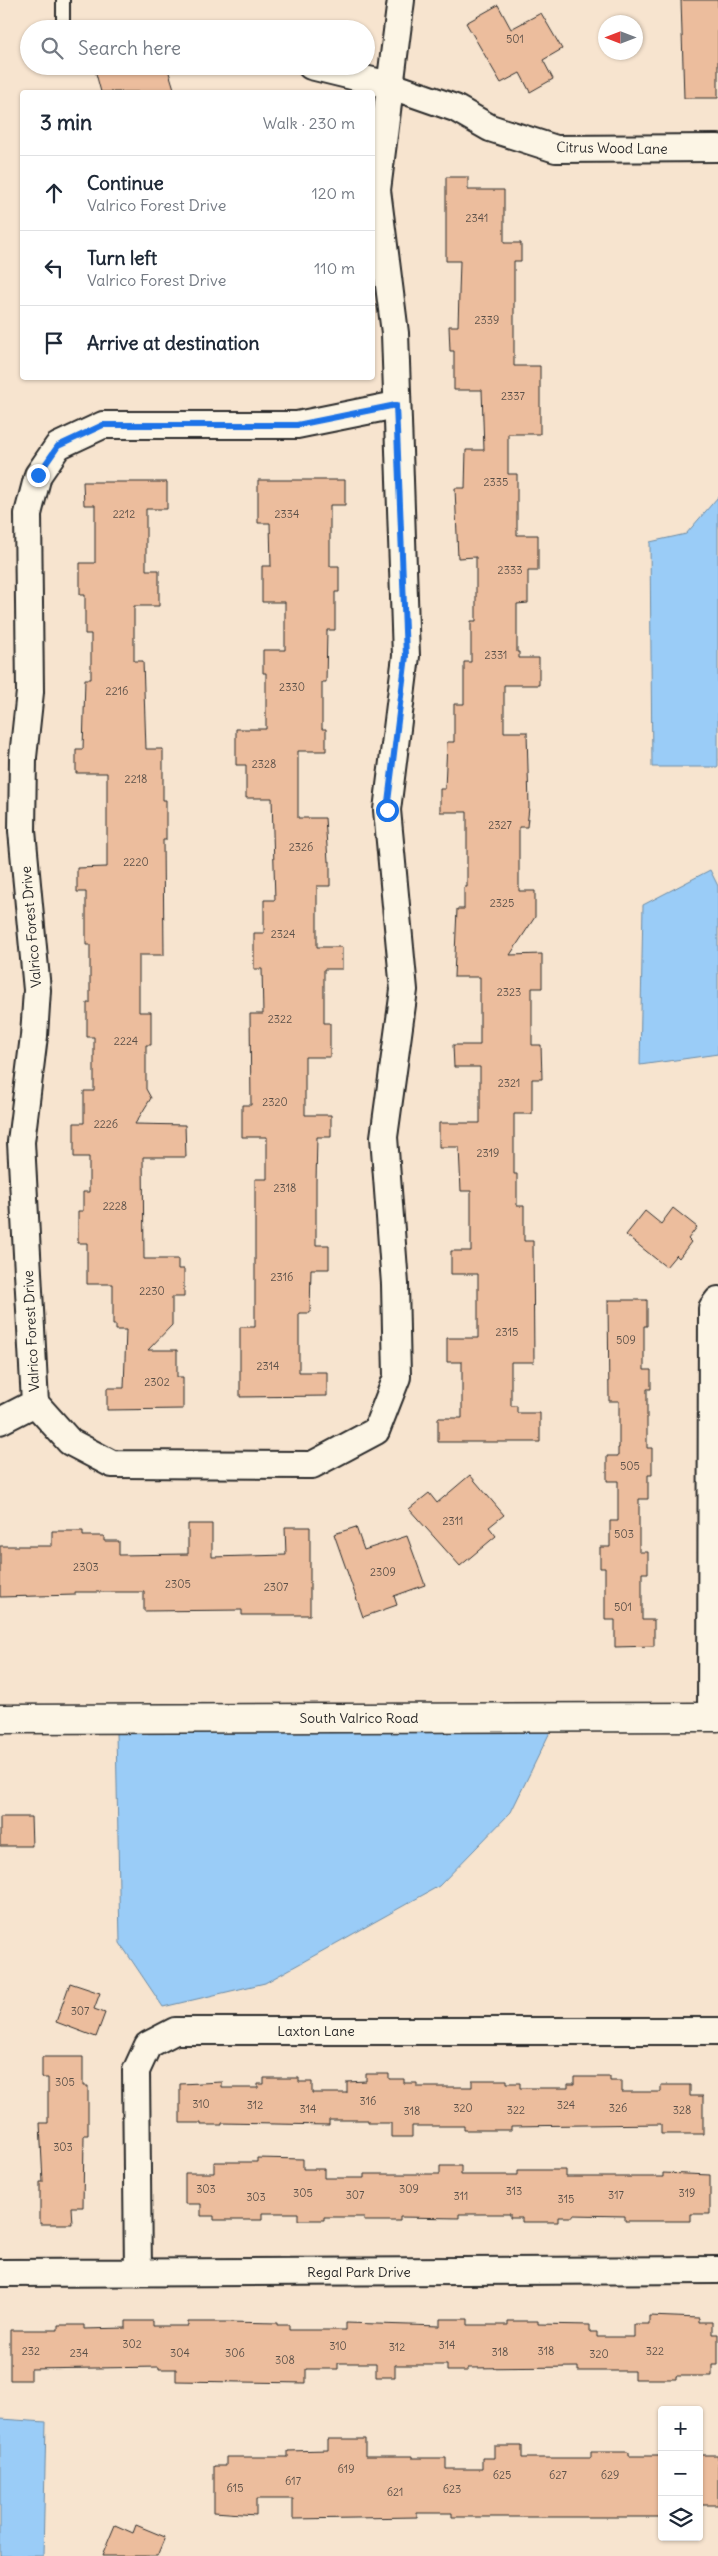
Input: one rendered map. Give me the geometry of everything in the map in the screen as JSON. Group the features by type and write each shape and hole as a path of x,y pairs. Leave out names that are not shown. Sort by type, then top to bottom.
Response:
{"street":[{"name":"Valrico Forest Drive","path":"396,405 297,425 103,425 58,446 38,475 28,514 30,692 22,757 22,822 37,990 34,1036 21,1142 35,1403 70,1442 112,1464 312,1465 376,1431 397,1377 396,1284 384,1137 404,990 387,810 406,656 396,405 396,333 377,190 401,0"},
{"name":"Citrus Wood Lane","path":"350,75 389,84 456,108 490,128 556,149 718,148"},
{"path":"714,1717 712,1308 718,1300"},
{"path":"0,1421 35,1403"},
{"name":"South Valrico Road","path":"0,1719 714,1717"},
{"name":"Laxton Lane","path":"138,2273 136,2071 148,2045 175,2031 718,2031"},
{"name":"Regal Park Drive","path":"0,2273 718,2270"}],"lane":[{"path":"63,0 63,20"}],"water":[{"path":"718,497 718,767 652,767 650,542 686,534"},
{"path":"710,870 718,886 718,1054 640,1065 643,905"},
{"path":"551,1730 511,1812 439,1886 265,1983 163,2007 120,1943 116,1731"},
{"path":"0,2419 46,2422 43,2556 0,2556"}],"building":[{"path":"681,0 718,0 718,98 684,98"},
{"path":"498,5 511,29 541,13 562,49 543,60 553,79 530,92 520,73 501,83 466,23"},
{"path":"96,75 170,75 174,90 100,90"},
{"path":"446,177 468,177 468,190 504,190 504,243 521,243 521,261 514,261 514,366 540,366 540,434 508,434 508,474 517,474 517,535 538,535 538,571 528,571 528,603 517,604 517,652 519,652 519,658 539,658 539,685 504,685 504,732 527,732 529,807 527,827 519,827 519,891 535,891 535,917 510,955 542,954 542,988 532,988 532,1045 541,1045 542,1079 532,1079 532,1114 514,1114 514,1174 517,1174 517,1206 524,1206 524,1241 533,1241 534,1362 511,1362 511,1406 517,1406 517,1413 540,1413 540,1442 438,1442 438,1418 462,1418 462,1362 447,1362 447,1338 478,1338 478,1274 451,1274 451,1251 471,1251 471,1191 461,1191 459,1147 439,1147 439,1123 480,1123 480,1067 454,1067 453,1045 480,1045 480,977 454,977 457,909 464,909 464,887 467,887 467,812 440,812 440,789 445,789 447,742 454,742 454,704 464,704 464,662 471,662 471,621 476,621 476,557 458,558 455,488 465,488 466,450 484,450 482,390 454,390 454,351 450,351 449,326 458,326 460,261 446,261"},
{"path":"258,480 345,480 345,505 330,505 330,566 339,566 339,592 335,592 335,630 327,630 326,682 322,682 322,729 326,729 326,751 298,751 298,818 325,818 328,861 330,861 330,886 317,886 317,947 342,947 342,969 324,969 324,1023 330,1023 330,1057 305,1057 305,1115 331,1115 331,1137 317,1137 316,1182 316,1245 329,1245 329,1269 311,1269 310,1313 299,1313 299,1372 327,1372 327,1396 240,1397 240,1327 255,1327 255,1179 267,1179 267,1137 242,1137 242,1105 251,1105 250,1014 263,1014 262,969 254,969 254,933 264,933 264,900 275,900 272,798 246,798 246,765 236,765 236,729 266,729 266,673 263,673 263,650 285,650 285,602 262,602 262,566 271,566 270,523 258,523"},
{"path":"83,482 167,482 167,509 146,509 146,570 159,570 159,606 134,606 134,661 143,661 146,749 163,749 163,800 166,800 166,840 163,840 164,955 139,955 139,1012 151,1012 151,1045 146,1045 146,1089 151,1098 135,1124 185,1125 186,1157 143,1157 144,1259 178,1259 178,1269 184,1269 184,1297 172,1297 172,1325 148,1350 177,1350 177,1377 183,1377 183,1409 107,1410 107,1388 124,1388 126,1330 116,1330 116,1325 113,1325 113,1284 87,1284 87,1243 78,1243 78,1211 83,1211 83,1192 89,1192 89,1157 74,1157 74,1123 84,1123 84,1091 94,1091 94,1037 87,1037 87,1003 90,1003 90,945 86,945 86,892 77,892 77,868 107,867 107,773 76,773 76,749 83,749 85,679 91,679 91,634 85,634 85,595 80,595 80,563 95,563 95,505 84,505"},
{"path":"673,1208 697,1227 688,1239 691,1242 679,1258 676,1255 666,1267 626,1235 645,1211 661,1224"},
{"path":"608,1300 647,1300 647,1326 644,1326 644,1370 651,1370 651,1389 647,1389 647,1448 652,1448 652,1475 648,1475 648,1499 639,1499 639,1552 648,1552 648,1573 642,1573 642,1620 654,1620 654,1646 615,1647 615,1620 605,1620 605,1568 600,1568 600,1547 610,1547 610,1521 618,1521 618,1481 607,1481 607,1456 618,1456 619,1448 619,1401 609,1401"},
{"path":"470,1475 504,1515 489,1527 496,1536 460,1566 409,1509 429,1493 437,1503"},
{"path":"188,1524 212,1524 212,1557 286,1555 285,1527 310,1527 310,1615 242,1615 242,1610 144,1611 144,1592 75,1592 75,1595 0,1597 0,1546 52,1546 52,1531 83,1531 83,1536 104,1536 104,1541 119,1541 119,1555 188,1554"},
{"path":"356,1527 364,1550 407,1536 425,1585 394,1596 397,1605 363,1617 334,1534"},
{"path":"0,1817 31,1817 32,1846 0,1846"},
{"path":"70,1983 100,1993 94,2009 105,2013 96,2037 56,2022"},
{"path":"42,2057 83,2057 83,2086 88,2086 88,2135 84,2135 83,2207 71,2207 72,2224 40,2224 40,2182 43,2182 40,2123 48,2123 48,2078 42,2078"},
{"path":"366,2074 389,2074 389,2079 404,2079 404,2083 417,2083 417,2087 472,2087 472,2080 507,2080 507,2083 520,2083 520,2088 568,2088 568,2084 574,2084 574,2077 610,2077 610,2081 622,2081 622,2092 661,2092 661,2085 690,2085 690,2096 703,2096 703,2134 661,2134 661,2124 511,2126 511,2130 464,2130 464,2126 412,2126 412,2137 391,2137 391,2123 368,2123 368,2120 329,2120 329,2125 222,2123 222,2125 201,2125 201,2123 180,2123 180,2084 222,2082 222,2088 258,2088 258,2084 264,2084 264,2078 299,2078 299,2082 312,2082 312,2093 347,2093 347,2082 366,2081"},
{"path":"257,2158 303,2159 303,2169 324,2169 324,2178 364,2178 364,2174 440,2174 440,2166 461,2166 461,2175 518,2175 518,2170 566,2170 566,2177 663,2177 663,2173 710,2175 710,2214 691,2214 691,2221 625,2221 625,2216 573,2215 573,2217 558,2217 558,2222 522,2222 522,2218 510,2218 510,2214 459,2214 459,2218 400,2217 400,2221 364,2221 364,2217 324,2217 324,2220 298,2220 298,2213 262,2213 262,2220 214,2220 214,2216 201,2216 201,2204 185,2204 185,2173 214,2173 214,2162 257,2162"},
{"path":"649,2316 699,2318 699,2322 712,2322 712,2334 718,2334 718,2365 712,2365 712,2376 676,2376 676,2379 634,2379 634,2371 578,2371 578,2367 468,2368 468,2371 447,2371 447,2365 395,2365 395,2377 376,2377 376,2363 338,2363 338,2369 306,2369 306,2383 176,2381 176,2369 159,2369 159,2367 31,2369 31,2380 10,2380 10,2330 58,2330 58,2325 84,2325 84,2329 126,2328 126,2321 153,2321 153,2326 188,2326 188,2322 227,2322 277,2323 277,2325 289,2325 289,2330 346,2330 346,2323 440,2326 440,2319 468,2319 468,2325 508,2325 508,2321 538,2321 538,2324 590,2325 590,2332 597,2332 597,2337 634,2337 634,2324 649,2324"},
{"path":"328,2439 365,2439 365,2456 446,2458 446,2469 482,2469 482,2458 494,2458 494,2446 522,2446 522,2458 591,2458 591,2452 628,2452 628,2456 658,2456 658,2517 452,2517 452,2513 417,2513 417,2517 293,2519 293,2499 256,2499 256,2515 214,2512 214,2466 226,2466 226,2457 288,2457 288,2451 328,2450"},
{"path":"703,2455 718,2455 718,2505 703,2505"},
{"path":"115,2525 133,2533 136,2525 165,2537 157,2556 102,2556"}],"route":[{"path":"38,475 58,446 103,425 297,425 396,405 402,510 406,656 387,810"}]}
